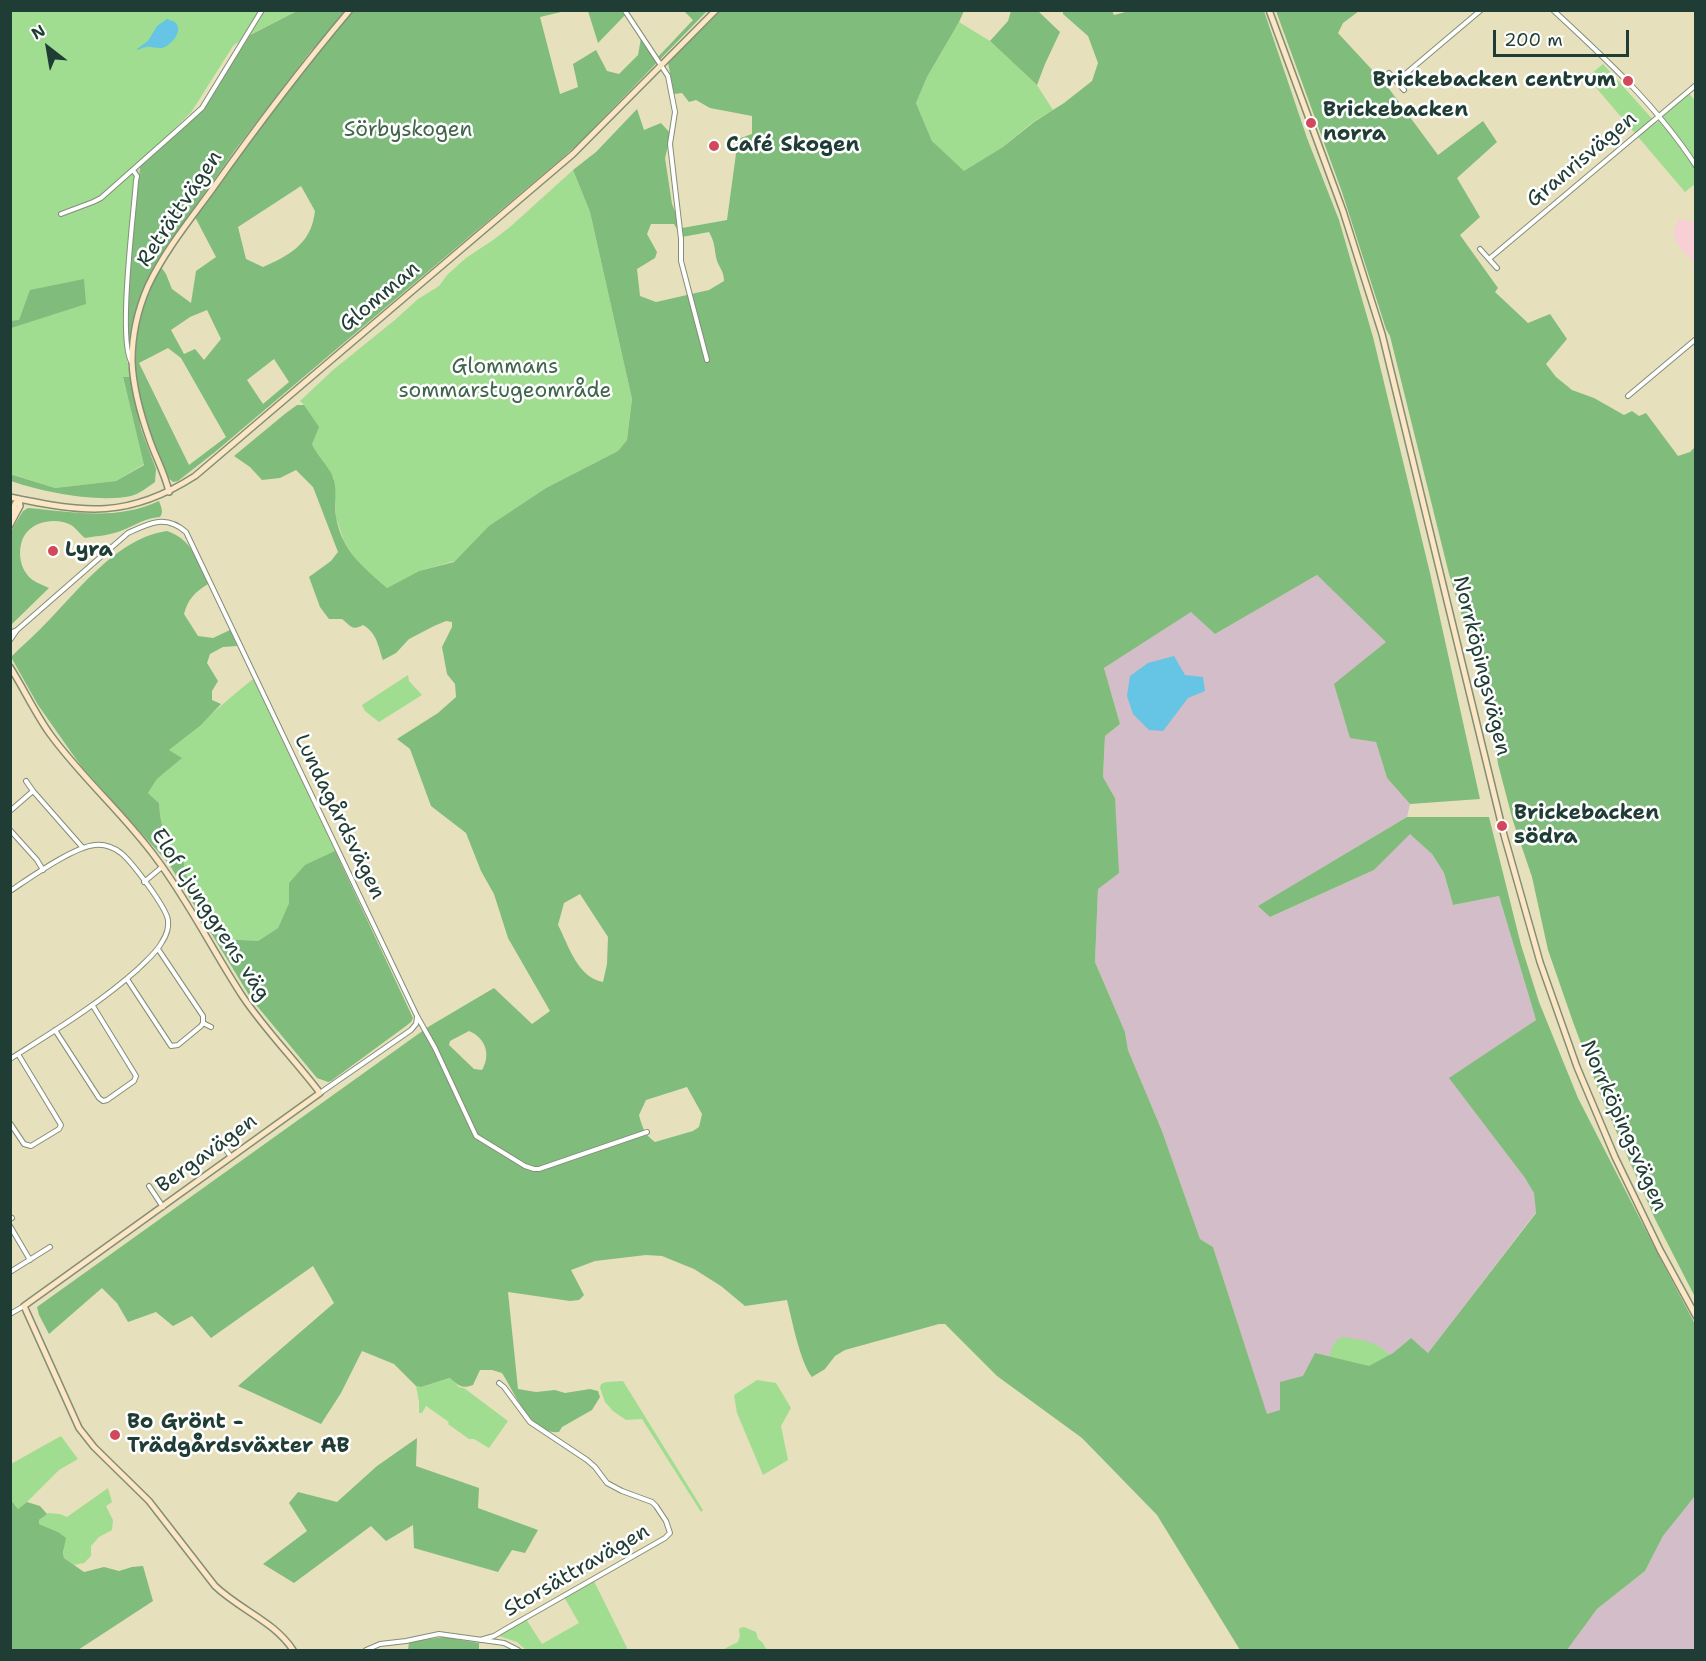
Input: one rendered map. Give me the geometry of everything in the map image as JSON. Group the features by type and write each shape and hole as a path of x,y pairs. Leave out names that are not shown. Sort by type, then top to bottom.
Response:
{"main road":[{"name":"Reträttvägen","path":"169,492 150,442 140,407 133,364 133,345 138,316 148,287 189,221 243,146 320,45 350,10"},
{"name":"Glomman","path":"19,499 51,506 95,510 138,504 169,492 195,476 547,177 597,131 716,10"},
{"name":"Norrköpingsvägen","path":"1269,10 1343,211 1382,334 1504,836 1540,962 1577,1067 1615,1157 1695,1316"},
{"path":"10,495 19,499"},
{"path":"10,518 19,499"},
{"path":"10,525 20,506 19,499"},
{"name":"Elof Ljunggrens väg","path":"11,667 50,734 79,770 143,840 181,893 243,996 320,1093"},
{"name":"Bergavägen","path":"24,1306 320,1093"},
{"path":"24,1306 74,1418 86,1438 149,1501 215,1586 272,1627 293,1650"}],"street":[{"path":"61,214 101,198 202,108 261,10"},
{"path":"1396,81 1481,10"},
{"path":"1553,10 1628,81 1659,116 1695,166"},
{"path":"625,11 668,76 675,112 670,144 681,239 682,269 707,360"},
{"path":"1389,73 1404,90"},
{"name":"Granrisvägen","path":"1489,259 1695,84"},
{"path":"133,170 137,176 126,301 129,360 133,364"},
{"path":"1480,249 1497,268"},
{"path":"1628,396 1695,339"},
{"name":"Lundagårdsvägen","path":"10,640 17,630 128,533 165,521 172,522 186,532 476,1137 534,1170 647,1132"},
{"name":"Lundagårdsvägen","path":"10,633 17,630"},
{"path":"26,781 83,848"},
{"path":"10,811 33,791"},
{"path":"10,830 43,870"},
{"path":"10,891 83,848 99,845 114,848 126,858 159,901 168,920 167,931 158,949 127,979 93,1006 10,1059"},
{"path":"144,882 163,867"},
{"path":"127,979 171,1046 178,1045 203,1023 203,1016 158,949"},
{"path":"55,1030 99,1098 103,1101 107,1100 134,1081 136,1076 93,1006"},
{"name":"Bergavägen","path":"320,1093 411,1030 416,1024 417,1016"},
{"path":"203,1023 211,1027"},
{"path":"10,1123 27,1146 31,1146 61,1127 18,1054"},
{"path":"216,1136 231,1157"},
{"path":"149,1186 163,1207"},
{"path":"10,1226 30,1260"},
{"path":"10,1272 50,1247"},
{"name":"Bergavägen","path":"10,1314 24,1306"},
{"name":"Storsättravägen","path":"480,1640 494,1636 670,1533 666,1521 652,1502 607,1483 587,1460 530,1422 499,1383"},
{"path":"366,1650 380,1644 434,1635 504,1643 518,1650"}],"shaded area":[{"path":"1679,219 1695,222 1695,264 1675,241 1673,232"},
{"path":"1317,575 1387,642 1376,742 1387,778 1410,804 1407,817 1259,906 1270,917 1374,870 1410,833 1432,854 1444,873 1453,905 1499,896 1536,1020 1450,1078 1534,1192 1536,1212 1428,1353 1411,1338 1393,1353 1369,1366 1303,1376 1280,1410 1267,1415 1213,1247 1200,1239 1162,1131 1128,1050 1125,1032 1095,962 1098,889 1115,798 1103,777 1105,736 1120,724 1104,668 1192,611 1215,634"},
{"path":"1695,1496 1695,1650 1567,1650 1597,1609 1645,1571 1663,1536"}],"green space":[{"path":"1133,10 1264,11 1307,138 1339,220 1373,337 1430,573 1480,799 1410,804 1387,778 1376,742 1350,738 1334,684 1386,642 1317,575 1215,634 1191,612 1104,668 1120,724 1105,736 1103,777 1115,798 1119,873 1098,889 1095,962 1125,1032 1128,1050 1162,1131 1200,1239 1213,1247 1267,1414 1280,1410 1280,1382 1303,1376 1315,1353 1369,1366 1393,1353 1411,1338 1428,1353 1536,1213 1534,1193 1525,1178 1449,1078 1536,1020 1499,896 1453,905 1444,873 1432,854 1410,834 1374,870 1270,917 1258,906 1407,817 1489,817 1521,945 1539,1002 1578,1098 1695,1324 1695,1496 1663,1536 1645,1571 1597,1609 1567,1650 1240,1650 1157,1515 1082,1438 997,1376 945,1324 845,1350 835,1356 825,1369 812,1377 800,1351 787,1300 745,1306 721,1286 694,1269 662,1256 646,1255 595,1261 571,1270 584,1295 579,1300 570,1301 508,1292 518,1389 536,1392 555,1390 565,1393 590,1389 598,1391 600,1397 592,1410 562,1427 559,1432 540,1427 532,1420 502,1373 480,1370 473,1385 466,1387 450,1378 421,1387 416,1386 394,1364 362,1351 341,1393 321,1424 238,1386 334,1303 313,1266 211,1338 192,1316 173,1326 156,1312 128,1322 117,1303 102,1288 49,1334 39,1315 37,1307 428,1027 494,988 532,1024 550,1011 508,938 494,894 481,871 466,833 431,806 410,749 397,739 438,713 456,697 455,684 447,674 442,647 452,627 452,622 446,621 409,639 396,653 383,660 376,640 368,628 363,625 352,627 342,619 329,619 320,607 309,577 331,561 338,552 313,487 296,470 280,478 262,480 250,467 234,456 286,413 297,405 304,405 319,427 312,444 334,480 335,512 339,529 348,549 362,565 387,588 419,571 454,562 489,526 546,488 618,451 627,440 632,399 590,212 573,170 596,152 637,109 644,130 661,123 671,134 665,158 672,204 682,228 727,220 738,139 752,134 752,116 710,108 696,100 689,102 682,93 674,94 668,63 720,11 964,11 927,77 916,103 932,141 964,171 1003,147 1092,81 1098,63 1088,36 1063,14 1063,11 1112,11 1114,15","holes":["651,224 674,224 682,237 709,232 724,281 709,290 656,302 640,296 637,269 655,258 657,252 647,234","580,894 608,937 607,964 603,982 587,974 570,951 558,925 564,903","469,1031 475,1034 483,1042 486,1053 482,1070 474,1069 449,1045 450,1041","687,1087 702,1114 699,1127 693,1131 655,1142 644,1130 639,1115 646,1100"]},
{"path":"10,11 297,11 245,37 233,46 192,111 139,165 130,278 125,308 126,351 130,377 123,378 144,464 116,481 55,488 11,474"},
{"path":"297,11 348,11 310,52 235,150 166,248 146,282 140,298 132,330 130,356 128,290 140,167 202,109 250,35"},
{"name":"Sörbyskogen","path":"354,11 565,11 540,17 560,94 578,87 573,64 596,50 607,71 619,74 638,55 641,38 657,58 693,20 684,11 707,11 561,159 215,452 178,481 173,482 160,463 135,381 134,348 145,299 161,267 172,289 191,303 196,271 216,257 195,217 314,55","holes":["301,186 315,211 311,228 301,243 283,257 263,267 246,259 238,227","207,310 221,339 204,360 195,349 184,354 171,330 190,317","168,348 181,358 226,437 189,465 139,363","274,359 289,382 263,404 247,380"]},
{"path":"588,11 629,11 598,43"},
{"path":"1011,11 1038,11 1060,32 1037,85 990,41 1008,21"},
{"path":"1276,11 1359,11 1343,23 1338,33 1387,86 1438,155 1483,121 1497,142 1457,178 1480,217 1460,235 1498,288 1495,292 1528,323 1550,314 1567,339 1546,364 1556,377 1572,390 1594,398 1624,415 1632,411 1639,416 1646,413 1678,456 1690,452 1695,447 1695,1297 1655,1219 1601,1097 1548,950 1532,877 1513,821 1498,764 1493,728 1449,574 1390,336 1342,192"},
{"path":"959,22 990,41 1037,85 1053,110 964,172 932,141 916,103 927,77"},
{"path":"1603,64 1656,123 1689,93 1695,101 1695,184 1685,192 1587,77"},
{"name":"Glommans sommarstugeområde","path":"573,170 590,212 632,399 627,440 618,451 546,488 490,526 455,561 419,571 387,588 357,562 344,541 336,518 334,478 312,444 304,405 300,401 333,370 418,299 439,286 447,275 466,258 510,227"},
{"path":"84,279 86,304 11,328 11,321 19,320 30,290"},
{"path":"123,377 130,377 141,429 156,469 155,482 131,496 103,498 54,492 11,481 10,474 55,488 116,481 144,465"},
{"path":"159,501 162,511 160,517 145,520 119,532 85,538 71,525 60,521 48,521 31,528 22,541 20,552 23,568 30,578 49,588 11,625 11,531 23,511 28,508 78,513 111,513 143,507"},
{"path":"167,531 183,539 188,545 208,584 193,596 184,614 198,636 213,638 230,630 237,646 223,647 210,654 207,663 218,681 212,691 212,700 221,704 201,725 169,750 182,758 157,779 148,793 159,803 163,829 173,849 184,863 184,872 189,881 193,899 222,939 258,941 278,928 289,903 289,883 305,865 335,851 413,1018 406,1026 328,1082 317,1078 252,1000 169,864 82,767 38,705 11,657 118,552 148,536"},
{"path":"408,675 409,681 422,695 379,722 365,711 362,705"},
{"path":"253,679 335,851 289,883 289,903 278,928 258,941 222,940 193,899 190,881 184,872 183,863 165,836 159,803 148,793 157,779 181,758 169,750"},
{"path":"1342,1337 1363,1340 1382,1348 1391,1358 1389,1370 1330,1360 1332,1347"},
{"path":"451,1378 459,1387 464,1388 508,1421 489,1448 474,1439 469,1439 426,1406 422,1413 419,1413 416,1386 421,1387"},
{"path":"757,1380 776,1383 791,1408 781,1426 788,1460 763,1475 737,1413 734,1395"},
{"path":"623,1381 703,1510 701,1512 642,1419 626,1420 605,1402 600,1388 601,1384"},
{"path":"61,1436 78,1459 59,1470 18,1509 11,1500 11,1464"},
{"path":"417,1438 416,1466 479,1488 478,1508 538,1530 525,1553 512,1550 498,1572 414,1548 413,1525 386,1541 371,1526 294,1583 263,1564 307,1531 289,1503 298,1492 337,1502 377,1466"},
{"path":"108,1488 112,1502 106,1506 113,1520 112,1530 99,1537 91,1546 91,1556 84,1563 74,1565 64,1558 58,1532 39,1524 39,1520 48,1513 67,1517"},
{"path":"11,1500 18,1509 27,1502 40,1506 47,1514 39,1520 39,1524 66,1538 64,1558 84,1572 104,1567 119,1571 143,1566 153,1601 78,1650 11,1650"},
{"path":"594,1581 628,1650 526,1650 517,1642 499,1636 526,1619 542,1644 579,1623 564,1597"},
{"path":"744,1627 756,1632 758,1639 767,1650 722,1650 738,1642 739,1630"},
{"path":"444,1637 479,1643 479,1650 408,1650 409,1642"}],"water":[{"path":"167,19 175,22 178,27 173,40 161,48 147,47 138,50 148,41 157,26"},
{"path":"1174,656 1185,675 1203,677 1205,691 1188,698 1163,731 1149,730 1133,714 1127,696 1130,676 1148,663"}],"place":[{"name":"Brickebacken centrum","path":"1628,81"},
{"name":"Brickebacken norra","path":"1311,123"},
{"name":"Café Skogen","path":"714,146"},
{"name":"Lyra","path":"53,551"},
{"name":"Brickebacken södra","path":"1502,826"},
{"name":"Bo Grönt - Trädgårdsväxter AB","path":"115,1435"}]}
